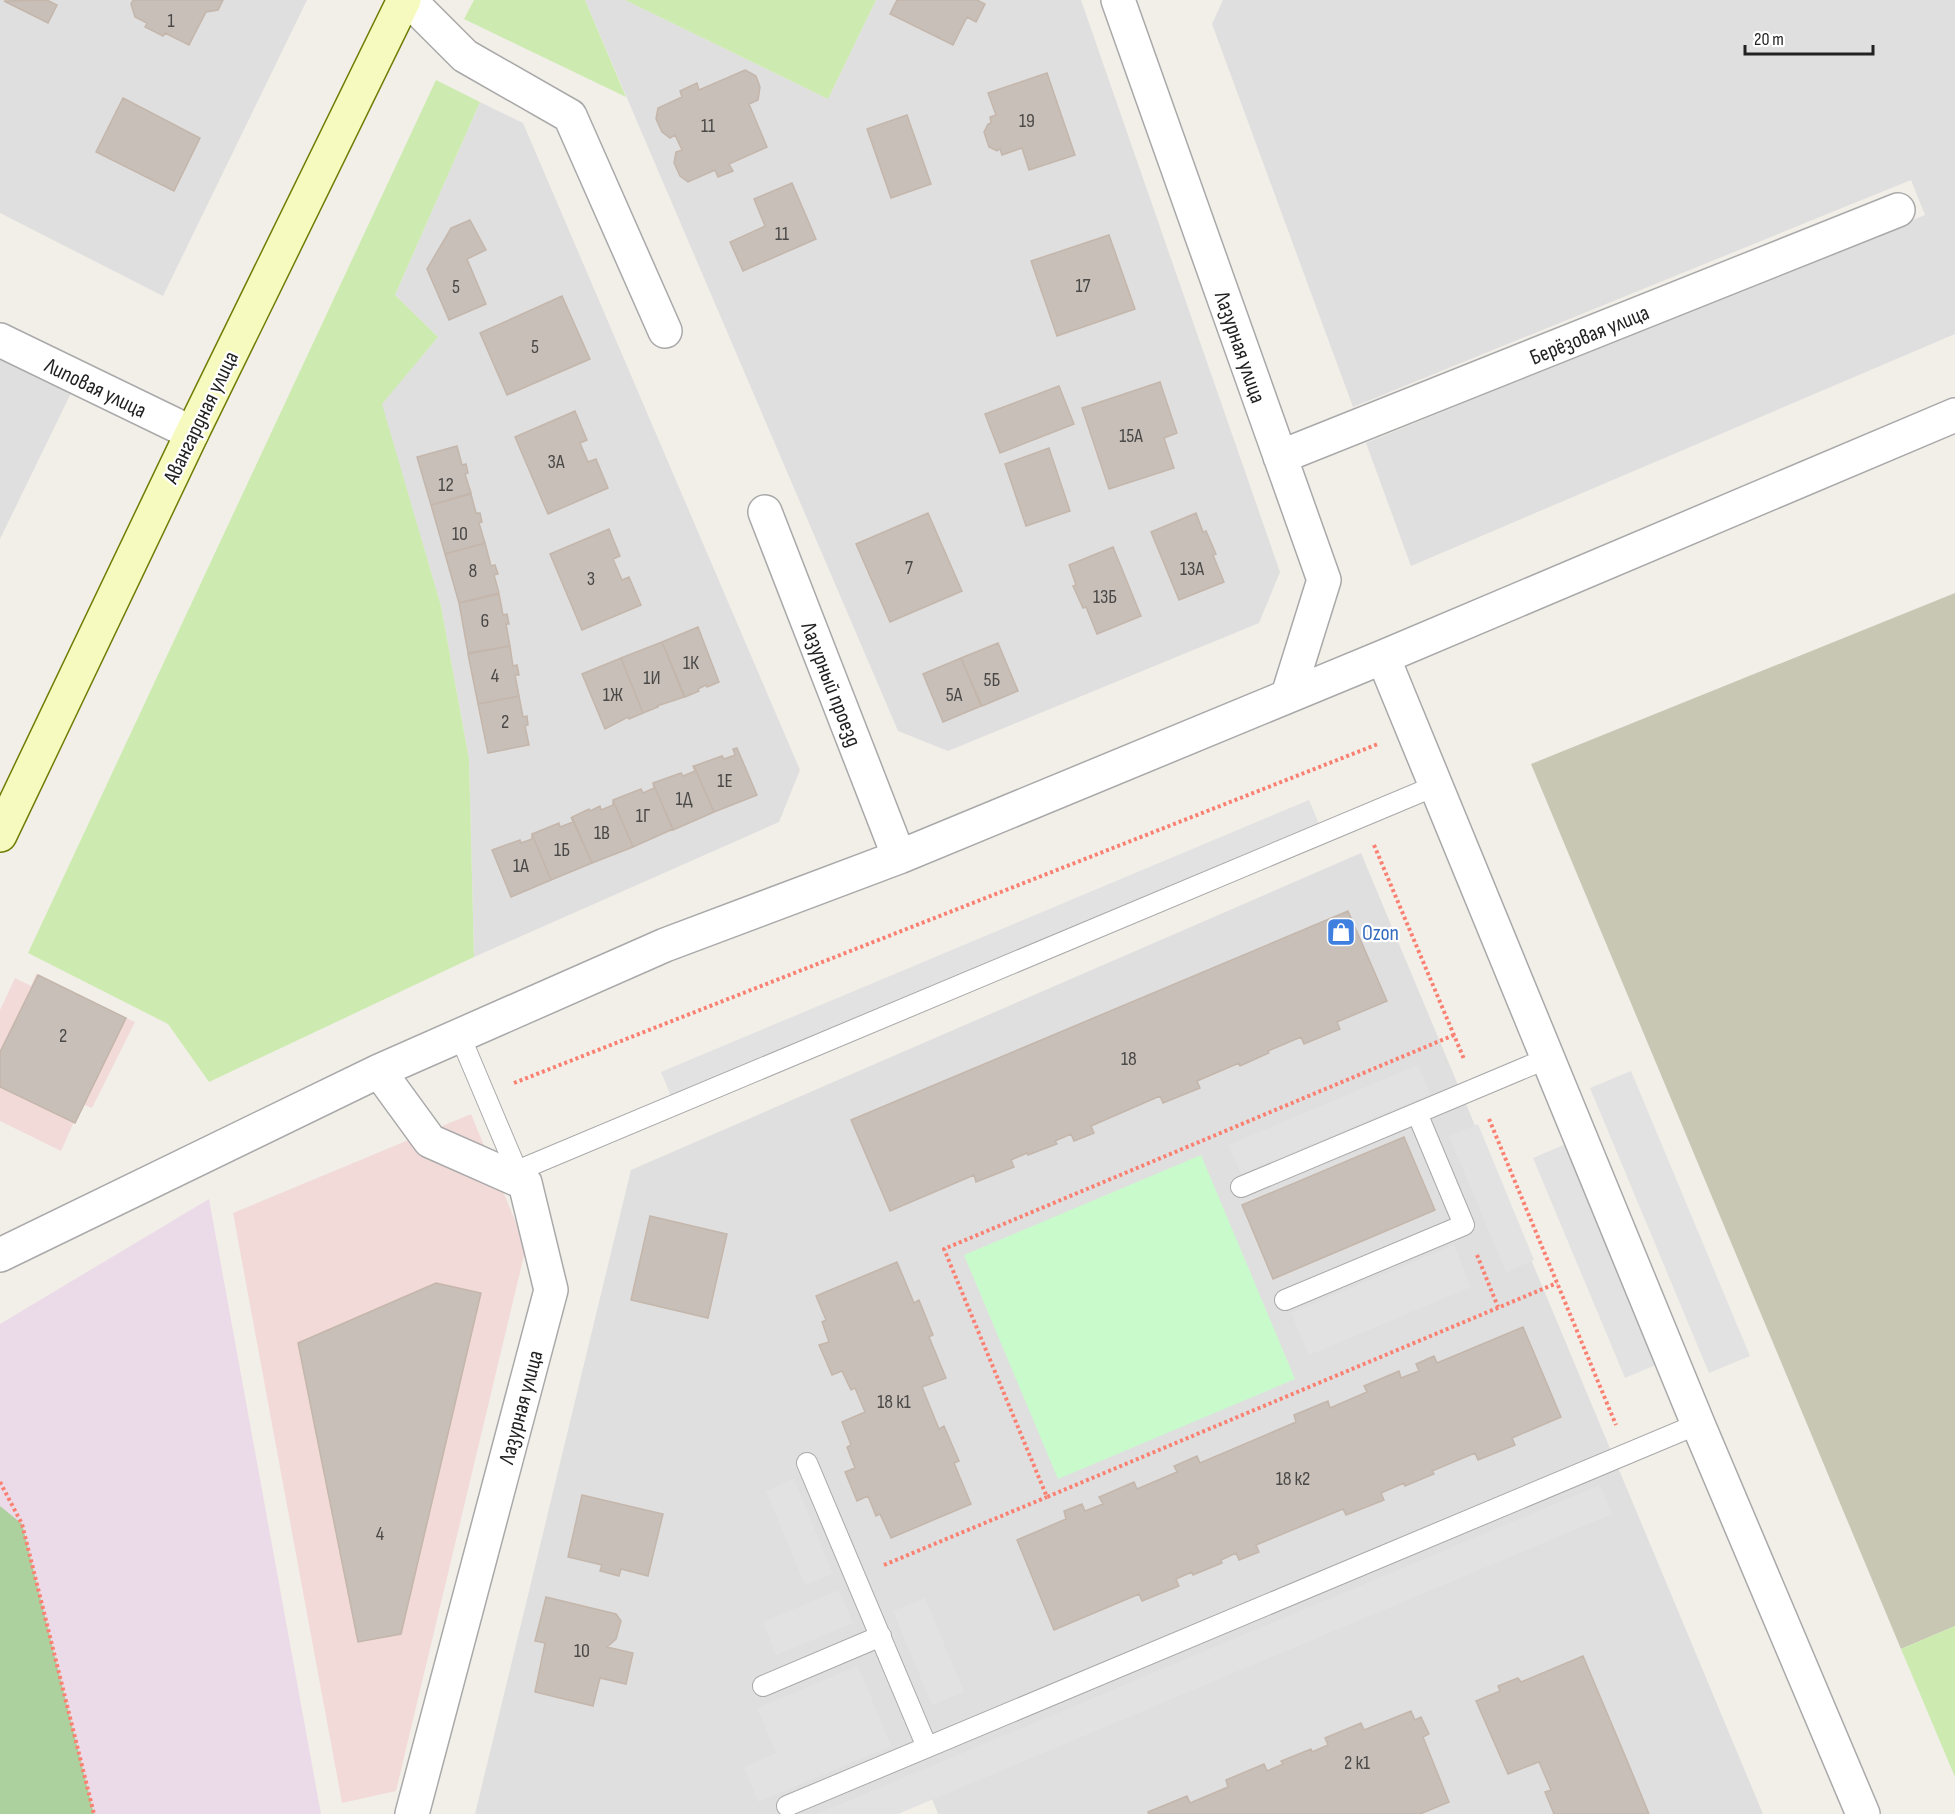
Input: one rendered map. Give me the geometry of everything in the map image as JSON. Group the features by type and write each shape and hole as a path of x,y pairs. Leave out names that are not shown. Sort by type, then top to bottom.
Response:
{"main road":[{"name":"Авангардная улица","path":"0,835 192,433 404,0"}],"street":[{"path":"409,0 465,56 570,116 665,331"},
{"name":"Лазурная улица","path":"1118,0 1324,580 1288,695"},
{"name":"Берёзовая улица","path":"1280,458 1898,210"},
{"name":"Липовая улица","path":"0,340 192,433"},
{"path":"0,1255 379,1071 665,945 899,857 1383,657 1955,415"},
{"name":"Лазурный проезд","path":"765,512 899,857"},
{"path":"1383,657 1698,1424 1863,1814"},
{"name":"Лазурная улица","path":"379,1071 430,1141 525,1183 551,1290 412,1814"}],"lane":[{"path":"460,1036 517,1171 1435,786"},
{"path":"1241,1187 1548,1058"},
{"path":"1285,1300 1464,1225 1417,1113"},
{"path":"787,1806 1698,1424"},
{"path":"807,1463 927,1747"},
{"path":"763,1686 881,1636"}],"path":[{"path":"484,1095 1413,731"},
{"path":"1362,816 1628,1453"},
{"path":"1047,1497 944,1249 1454,1035"},
{"path":"1464,1225 1498,1307"},
{"path":"856,1577 1557,1283"},
{"path":"0,1482 22,1524 94,1814"}],"shaded area":[{"path":"0,0 307,0 163,296 0,213"},
{"path":"585,0 625,0 828,99 876,0 1081,0 1280,572 1259,623 948,751 898,731"},
{"path":"1223,0 1955,0 1955,334 1411,566 1366,443 1925,215 1911,180 1353,407 1212,24"},
{"path":"480,102 523,123 800,770 779,822 474,957 469,759 441,606 381,404 438,337 395,295"},
{"path":"0,351 74,387 0,539"},
{"path":"1955,593 1955,1626 1901,1649 1531,764"},
{"path":"1309,800 1321,829 673,1101 661,1072"},
{"path":"1361,853 1763,1814 938,1814 932,1799 892,1814 475,1814 631,1170"},
{"path":"36,974 135,1022 92,1108 82,1104 61,1151 0,1121 0,1010 15,978 31,986"},
{"path":"1418,1065 1430,1094 1241,1174 1228,1145"},
{"path":"1631,1071 1750,1356 1709,1373 1590,1088"},
{"path":"471,1114 526,1247 396,1791 342,1803 233,1213"},
{"path":"1478,1124 1534,1260 1506,1272 1449,1136"},
{"path":"1566,1144 1658,1364 1625,1378 1533,1158"},
{"path":"209,1199 321,1814 0,1814 0,1324"},
{"path":"1454,1245 1471,1287 1309,1355 1291,1313"},
{"path":"794,1479 833,1574 805,1585 766,1491"},
{"path":"1600,1485 1612,1514 898,1814 817,1814"},
{"path":"839,1590 853,1623 776,1655 763,1622"},
{"path":"925,1598 964,1692 932,1705 893,1611"},
{"path":"858,1666 891,1746 758,1802 744,1767 776,1753 757,1708"}],"green space":[{"path":"474,0 585,0 626,97 464,19"},
{"path":"625,0 876,0 828,99"},
{"path":"436,80 480,102 395,295 438,337 382,404 441,606 469,759 474,957 209,1082 168,1024 28,953"},
{"path":"1201,1155 1295,1379 1058,1479 964,1255"},
{"path":"0,1506 22,1524 94,1814 0,1814"},
{"path":"1955,1626 1955,1777 1901,1649"}],"building":[{"path":"47,0 57,5 48,23 4,1"},
{"path":"133,0 223,0 218,10 206,12 189,45 165,33 163,36 145,27 147,23 135,17 131,4"},
{"path":"897,0 977,0 985,4 976,22 967,17 953,45 890,14"},
{"path":"745,70 756,76 760,87 758,100 749,104 767,147 729,164 733,171 718,177 715,170 688,182 680,176 674,163 676,152 682,150 675,135 670,138 662,132 656,119 658,108 682,97 680,91 697,83 699,90"},
{"path":"1047,73 1075,155 1029,170 1022,148 1002,155 1000,149 997,151 989,147 984,132 991,123 990,117 996,115 988,93"},
{"path":"123,98 200,138 174,191 96,152"},
{"path":"907,115 931,184 891,198 867,129"},
{"path":"792,183 816,239 743,271 730,242 765,226 754,199"},
{"path":"470,220 486,250 467,259 486,304 449,320 427,269 451,228"},
{"path":"1109,235 1135,309 1057,336 1031,261"},
{"path":"562,296 590,359 507,395 480,333"},
{"path":"1160,382 1177,433 1164,438 1174,468 1109,489 1082,408"},
{"path":"1059,386 1074,424 1000,453 985,414"},
{"path":"575,411 587,440 580,443 588,462 596,459 608,488 548,514 515,437"},
{"path":"457,446 462,465 466,464 468,473 465,474 471,493 431,505 417,457"},
{"path":"1049,448 1070,511 1026,526 1005,464"},
{"path":"471,494 476,513 480,513 482,522 479,523 485,543 445,554 431,505"},
{"path":"928,513 962,591 890,622 856,544"},
{"path":"1196,513 1203,532 1206,531 1216,554 1213,555 1224,582 1179,600 1151,532"},
{"path":"609,529 620,556 613,559 622,580 629,577 641,605 582,630 550,554"},
{"path":"485,543 491,566 495,565 498,574 494,575 499,593 459,603 445,554"},
{"path":"1113,547 1141,616 1097,634 1086,607 1083,608 1073,586 1076,585 1069,565"},
{"path":"499,594 503,615 507,614 509,624 506,624 510,646 468,653 459,603"},
{"path":"698,627 719,682 707,687 706,685 685,697 662,642"},
{"path":"662,642 684,697 643,713 621,658"},
{"path":"998,643 1018,691 982,706 961,658"},
{"path":"510,646 513,666 517,665 519,675 515,675 519,696 478,704 468,654"},
{"path":"621,658 643,713 629,719 628,717 605,729 582,674"},
{"path":"961,658 981,706 943,722 923,674"},
{"path":"519,696 523,717 527,716 528,725 525,726 529,745 488,753 478,704"},
{"path":"737,748 757,795 714,812 694,766 722,756 724,759 735,755 733,749"},
{"path":"693,766 714,812 673,830 653,783 681,773 683,776 695,771"},
{"path":"653,783 673,829 633,847 613,800 641,789 643,793 654,788"},
{"path":"613,800 633,847 592,863 572,817 600,806 601,810 613,805"},
{"path":"571,817 592,863 551,880 532,834 559,823 560,827 573,822"},
{"path":"532,834 551,880 511,897 492,850 520,840 521,843 532,839"},
{"path":"1348,911 1387,1001 1337,1022 1340,1029 1304,1044 1301,1037 1240,1066 1239,1063 1197,1081 1200,1088 1163,1103 1160,1096 1091,1126 1094,1133 1074,1141 1071,1134 1055,1141 1057,1144 1011,1160 1014,1167 976,1182 974,1175 890,1211 851,1120"},
{"path":"38,975 126,1018 75,1123 0,1087 0,1052"},
{"path":"1404,1137 1435,1210 1273,1279 1242,1205"},
{"path":"650,1216 727,1234 708,1318 631,1300"},
{"path":"897,1262 914,1303 919,1300 933,1335 929,1337 946,1378 922,1387 939,1429 944,1426 959,1461 954,1463 971,1504 891,1538 880,1514 876,1516 868,1496 857,1501 845,1472 855,1468 847,1447 851,1445 842,1422 865,1412 855,1388 851,1390 842,1371 832,1375 819,1345 829,1342 822,1322 826,1320 816,1296"},
{"path":"436,1283 481,1293 401,1634 358,1642 298,1343"},
{"path":"1523,1327 1561,1417 1512,1438 1515,1445 1478,1460 1475,1453 1432,1471 1434,1474 1381,1493 1384,1500 1346,1515 1343,1509 1256,1545 1259,1552 1239,1560 1236,1553 1221,1560 1222,1563 1193,1575 1192,1572 1176,1579 1179,1586 1142,1601 1139,1594 1054,1630 1017,1540 1066,1519 1064,1511 1082,1504 1085,1511 1103,1504 1099,1497 1134,1482 1137,1489 1177,1472 1174,1466 1197,1456 1200,1463 1296,1422 1294,1415 1328,1401 1330,1408 1367,1392 1364,1386 1399,1371 1401,1378 1419,1371 1416,1364 1434,1356 1437,1363"},
{"path":"582,1495 663,1514 648,1576 621,1569 619,1576 600,1571 602,1565 568,1557"},
{"path":"546,1597 616,1614 621,1621 616,1639 607,1647 633,1653 626,1684 600,1678 593,1706 535,1692 545,1643 535,1641"},
{"path":"1583,1656 1649,1814 1554,1814 1545,1792 1551,1790 1539,1762 1508,1774 1476,1701 1500,1691 1498,1686 1518,1678 1521,1682"},
{"path":"1411,1711 1415,1720 1421,1717 1429,1734 1423,1737 1449,1802 1420,1814 1149,1814 1148,1812 1187,1796 1190,1803 1228,1787 1226,1780 1264,1764 1267,1771 1283,1764 1281,1761 1328,1745 1325,1738 1361,1723 1364,1730"}],"place":[{"name":"Ozon","path":"1341,932"}]}
